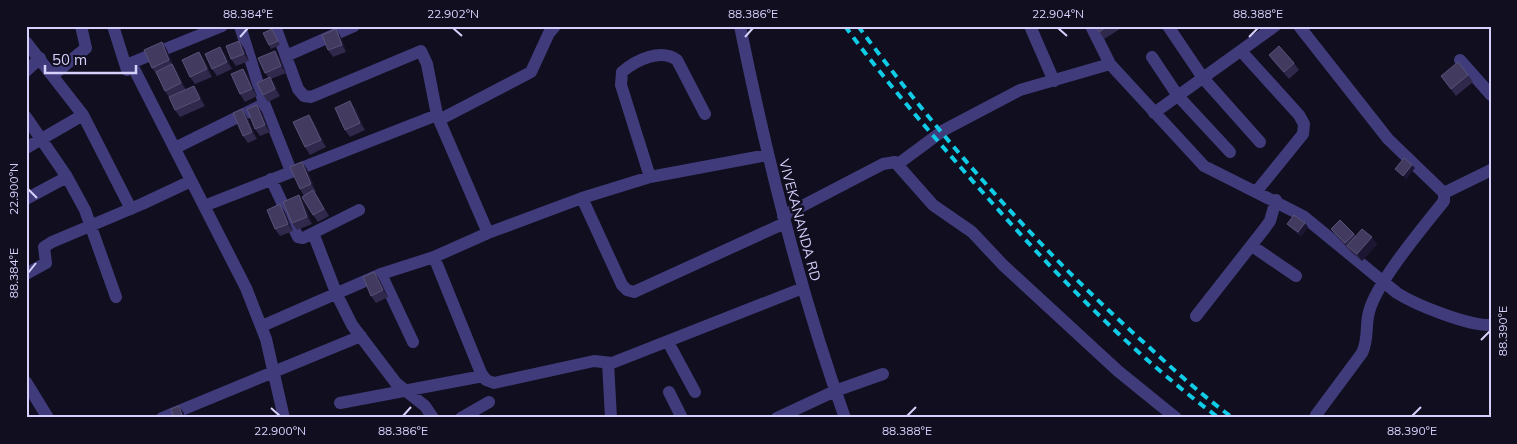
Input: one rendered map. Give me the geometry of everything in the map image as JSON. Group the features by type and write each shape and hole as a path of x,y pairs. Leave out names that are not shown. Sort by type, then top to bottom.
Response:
{"street":[{"path":"53,75 86,48 81,26"},
{"path":"113,26 127,70 131,63 222,26"},
{"path":"240,26 264,104 290,171"},
{"path":"275,26 298,90 304,96 312,97 401,57 421,51 427,64 438,117 488,233"},
{"path":"286,56 354,26"},
{"path":"204,206 290,171 438,117 531,72 548,33 555,26"},
{"name":"VIVEKANANDA RD","path":"740,26 766,155 802,288 845,418"},
{"path":"1030,26 1054,80"},
{"path":"1091,26 1110,64 1204,166 1276,200 1304,216 1414,304 1441,313 1491,325"},
{"path":"1168,26 1203,78 1260,142"},
{"path":"1154,113 1275,26"},
{"path":"1299,26 1388,139 1444,193 1444,201 1383,281 1368,311 1366,344 1362,353 1316,415"},
{"path":"26,42 84,115 131,209"},
{"path":"1241,51 1299,115 1304,124 1303,134 1256,192"},
{"path":"650,178 621,85 622,72 656,55 664,53 671,56 677,60 705,114"},
{"path":"26,70 40,58"},
{"path":"1152,58 1178,96 1230,152"},
{"path":"1460,60 1491,95"},
{"path":"131,63 246,288 262,326 284,418"},
{"path":"898,164 944,130 1020,90 1110,64"},
{"path":"175,148 264,104"},
{"path":"26,148 84,115"},
{"path":"26,117 67,177 85,210 116,297"},
{"path":"262,326 382,274 434,257 488,233 582,198 650,178 766,155"},
{"path":"582,198 622,285 627,290 634,292 784,220 883,164 890,162 898,164 933,204 972,232 1003,265 1118,371 1176,418"},
{"path":"1444,193 1491,170"},
{"path":"26,199 67,177"},
{"path":"271,179 298,237 303,238 359,210"},
{"path":"26,274 46,263 44,247 90,224 131,209 191,181"},
{"path":"1196,316 1270,221 1276,200"},
{"path":"313,233 346,315 401,390 419,400 433,418"},
{"path":"1252,246 1296,276"},
{"path":"434,257 483,376 486,380 494,383 594,361 612,363 802,288"},
{"path":"382,274 413,342"},
{"path":"162,418 361,336"},
{"path":"668,342 695,392"},
{"path":"608,362 611,418"},
{"path":"777,418 835,391 883,374"},
{"path":"340,403 483,376"},
{"path":"26,382 48,418"},
{"path":"669,392 682,418"},
{"path":"461,418 489,402"}],"building":[{"path":"1096,26 1108,26 1099,32"},
{"path":"272,29 278,41 269,45 263,33"},
{"path":"336,29 342,45 328,50 322,35"},
{"path":"239,41 244,54 231,59 226,46"},
{"path":"162,42 169,60 152,68 144,50"},
{"path":"1279,46 1294,63 1284,72 1269,55"},
{"path":"220,47 227,62 212,69 205,54"},
{"path":"275,51 281,66 265,73 258,58"},
{"path":"199,52 207,69 190,77 182,60"},
{"path":"1458,62 1468,75 1451,89 1441,76"},
{"path":"172,64 181,83 165,91 156,72"},
{"path":"243,69 252,89 240,94 231,74"},
{"path":"270,77 275,89 263,95 257,83"},
{"path":"194,86 200,99 175,110 169,97"},
{"path":"350,101 360,123 345,130 335,108"},
{"path":"257,105 265,125 255,129 247,109"},
{"path":"242,109 252,132 243,136 233,113"},
{"path":"309,115 321,140 305,147 293,122"},
{"path":"1404,158 1412,165 1403,176 1395,169"},
{"path":"302,162 311,184 300,189 290,167"},
{"path":"313,190 324,209 313,215 302,197"},
{"path":"299,195 307,217 292,223 283,202"},
{"path":"280,204 288,224 275,229 267,210"},
{"path":"1294,215 1305,223 1298,232 1287,224"},
{"path":"1340,220 1354,234 1345,243 1331,229"},
{"path":"1362,229 1372,237 1357,254 1347,246"},
{"path":"374,272 383,290 371,296 363,277"},
{"path":"179,406 183,418 174,418 171,409"}],"railway":[{"path":"845,26 932,135 1053,269 1149,362 1219,418"},
{"path":"858,26 959,153 1032,234 1109,311 1190,384 1233,418"}]}
